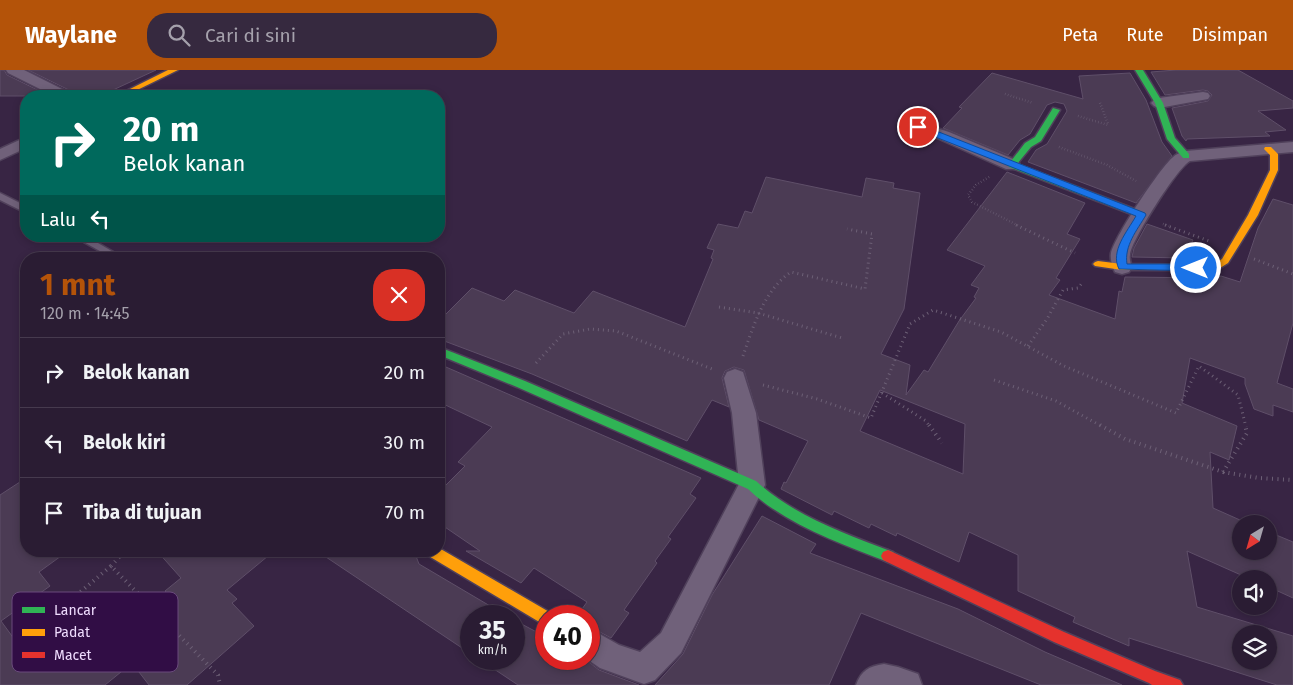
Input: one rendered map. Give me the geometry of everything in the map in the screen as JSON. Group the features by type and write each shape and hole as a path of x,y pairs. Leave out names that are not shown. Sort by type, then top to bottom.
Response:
{"street":[{"path":"13,70 53,90"},
{"path":"132,90 174,70"},
{"path":"1139,70 1159,103 1171,139 1186,156"},
{"path":"1159,103 1203,96"},
{"path":"1012,165 1028,145 1038,139 1056,110"},
{"path":"918,127 943,135 1012,165 1142,215"},
{"path":"3,150 20,144"},
{"path":"1122,267 1120,256 1126,240 1165,177 1179,160 1186,156 1293,148"},
{"path":"1098,264 1122,267 1214,268 1224,261 1253,215 1274,170 1274,154 1268,149"},
{"path":"445,353 521,384 752,485 768,500 834,535 874,549 1059,637 1154,678 1175,685"},
{"path":"600,650 611,657 644,669 671,643 752,485 744,412 735,378"},
{"path":"442,557 535,612"},
{"path":"871,685 874,682 892,679 907,685"}],"lane":[{"path":"0,196 20,207"},
{"path":"90,242 110,252"}],"path":[{"path":"1005,94 1108,125 1100,103"},
{"path":"1038,139 1107,165 1156,192"},
{"path":"1012,165 976,185 968,195 972,202 1032,234 1098,264 1078,288 1063,290 1047,319 1028,346"},
{"path":"735,378 758,313 784,275 791,272 865,290 872,234 847,229"},
{"path":"1250,258 1293,274"},
{"path":"719,307 758,313 842,338"},
{"path":"521,384 540,357 563,334 590,328 616,332 735,378 817,400 871,418 910,324 933,310 1001,332 1064,366 1176,414 1199,366 1238,394 1247,433 1223,472"},
{"path":"994,380 1056,401 1125,439 1223,472 1259,478 1293,480"},
{"path":"882,393 926,421 942,443"},
{"path":"80,592 119,557"},
{"path":"111,566 137,592"},
{"path":"178,634 218,675 220,685"}],"building":[{"path":"0,70 4,70 7,75 38,90 20,90 20,96 0,96"},
{"path":"28,70 156,70 113,90 69,90"},
{"path":"1238,70 1293,101 1293,108 1258,111 1286,130 1265,132 1270,136 1187,139 1186,141 1182,136 1172,108 1208,101 1212,95 1208,91 1203,90 1165,95 1151,72"},
{"path":"992,73 1083,99 1079,76 1130,73 1146,100 1162,142 1172,156 1136,203 1028,162 1036,150 1047,144 1067,111 1064,104 1055,102 1047,105 1030,134 1020,140 1008,155 943,128 962,108 959,107"},
{"path":"1007,172 1085,203 1067,234 1080,239 1056,278 1060,280 1049,295 1115,319 1119,291 1122,292 1125,277 1214,278 1221,276 1240,282 1258,228 1273,199 1293,205 1293,323 1277,383 1293,389 1293,412 1273,405 1273,416 1254,409 1245,384 1245,378 1190,358 1182,403 1237,426 1229,460 1210,452 1213,508 1232,516 1232,560 1278,560 1278,536 1293,542 1293,598 1277,591 1277,570 1232,571 1187,551 1197,607 1257,625 1232,625 1232,670 1277,670 1277,631 1293,636 1293,685 1277,685 1129,638 1129,646 1073,622 1075,617 1018,591 1018,555 969,532 959,562 897,533 896,536 871,524 869,528 834,511 832,515 781,489 808,441 759,420 744,370 734,367 725,371 722,378 729,407 712,400 687,441 532,374 445,341 445,315 472,288 504,301 515,290 574,313 593,291 685,327 713,259 711,258 714,250 707,248 718,224 738,228 745,211 752,213 766,177 862,197 866,178 894,183 893,188 920,193 904,309 881,354 910,365 906,395 924,370 928,372 959,321 976,298 974,297 979,288 971,285 985,266 947,250","holes":["880,390 965,424 963,474 860,431"]},
{"path":"1147,224 1193,240 1185,258 1132,257 1134,248"},
{"path":"445,367 701,478 690,494 696,498 668,537 671,539 655,561 657,563 624,610 629,613 611,638 600,632 600,605 585,605 587,602 534,568 521,583 466,551 480,551 445,527 445,486 465,466 458,462 492,427 445,405"},
{"path":"20,482 20,557 60,557 39,572 50,586 42,592 12,592 12,613 1,621 12,636 12,672 121,672 105,685 0,685 0,495"},
{"path":"762,516 816,544 810,553 958,609 1045,652 1122,685 1041,685 861,613 829,685 655,685 683,654 712,595"},
{"path":"162,557 267,557 227,590 237,599 232,603 254,626 187,685 149,685 139,672 178,672 178,592 165,591 181,578"},
{"path":"326,557 416,557 419,564 488,605 460,605 460,647"},
{"path":"525,626 535,631 535,670 599,670 639,685 518,685 496,670 525,670"}],"traffic: fast":[{"path":"1139,70 1159,103 1171,139 1186,156"},
{"path":"1056,110 1038,139 1028,145 1012,165 1142,215"},
{"path":"445,353 521,384 752,485 768,500 834,535 888,556"}],"traffic: slow":[{"path":"132,90 174,70"},
{"path":"1098,264 1122,267 1214,268 1225,261 1253,215 1274,170 1274,154 1268,149"},
{"path":"442,557 535,612"}],"traffic: jam":[{"path":"888,556 1059,637 1154,678 1175,685"}],"route":[{"path":"918,127 943,135 1099,200 1142,215 1126,240 1120,256 1122,267 1196,268"}]}
